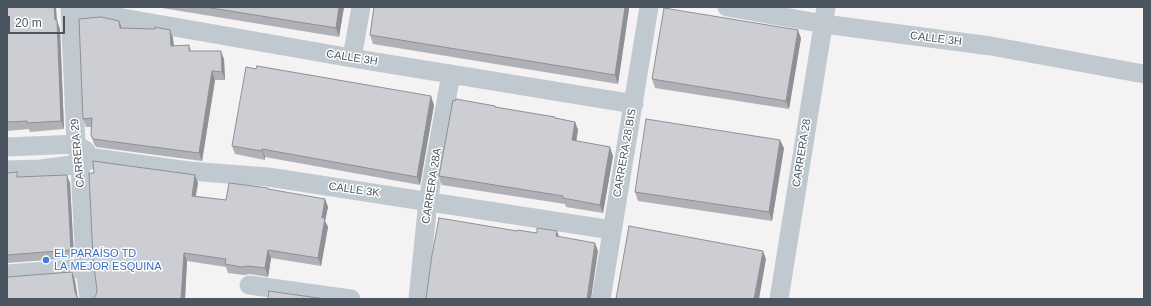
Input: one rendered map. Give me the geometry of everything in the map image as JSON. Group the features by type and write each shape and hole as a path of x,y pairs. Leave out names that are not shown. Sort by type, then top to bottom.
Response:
{"street":[{"path":"352,58 361,7"},
{"name":"CARRERA 28 BIS","path":"601,299 649,7"},
{"name":"CALLE 3H","path":"727,7 825,15 1144,74"},
{"name":"CALLE 3H","path":"70,8 352,58 634,104"},
{"name":"CARRERA 29","path":"70,8 76,144"},
{"name":"CARRERA 28","path":"779,299 825,15"},
{"name":"CARRERA 28A","path":"418,299 428,201 451,74"},
{"path":"7,147 76,144"},
{"name":"CALLE 3K","path":"76,144 88,161"},
{"name":"CARRERA 29","path":"88,161 85,268 90,299"},
{"name":"CALLE 3K","path":"7,170 40,169 88,161 268,177 612,230"},
{"path":"7,274 85,268"},
{"path":"249,285 351,299"}],"building":[{"path":"7,7 54,7 55,20 57,20 61,121 27,123 27,121 7,122"},
{"path":"205,7 339,7 336,28"},
{"path":"374,7 625,7 615,75 370,35"},
{"path":"664,8 798,30 786,101 652,79"},
{"path":"101,17 119,21 120,28 155,29 155,27 170,30 171,46 189,45 189,51 221,51 222,72 212,71 199,153 93,139 91,135 92,118 83,119 79,19"},
{"path":"257,66 431,96 417,177 262,149 262,151 232,146 246,67 256,69"},
{"path":"456,99 575,122 572,140 610,147 600,205 563,198 563,196 439,176 453,100 455,101"},
{"path":"646,119 780,140 769,212 635,192"},
{"path":"93,161 195,175 192,196 226,200 229,183 268,188 325,199 322,218 325,218 318,258 268,250 265,268 248,266 241,267 225,264 226,259 184,253 181,299 93,299 97,290 93,259 89,173 94,173"},
{"path":"17,172 17,177 67,175 71,250 7,255 7,173"},
{"path":"439,218 517,231 537,233 537,228 557,231 556,236 595,243 587,299 426,299"},
{"path":"629,226 763,251 754,299 616,299"},
{"path":"72,272 75,292 79,299 7,299 7,277"},
{"path":"269,291 325,299 268,299"}],"place":[{"name":"EL PARAÍSO TD LA MEJOR ESQUINA","path":"46,260"}]}
